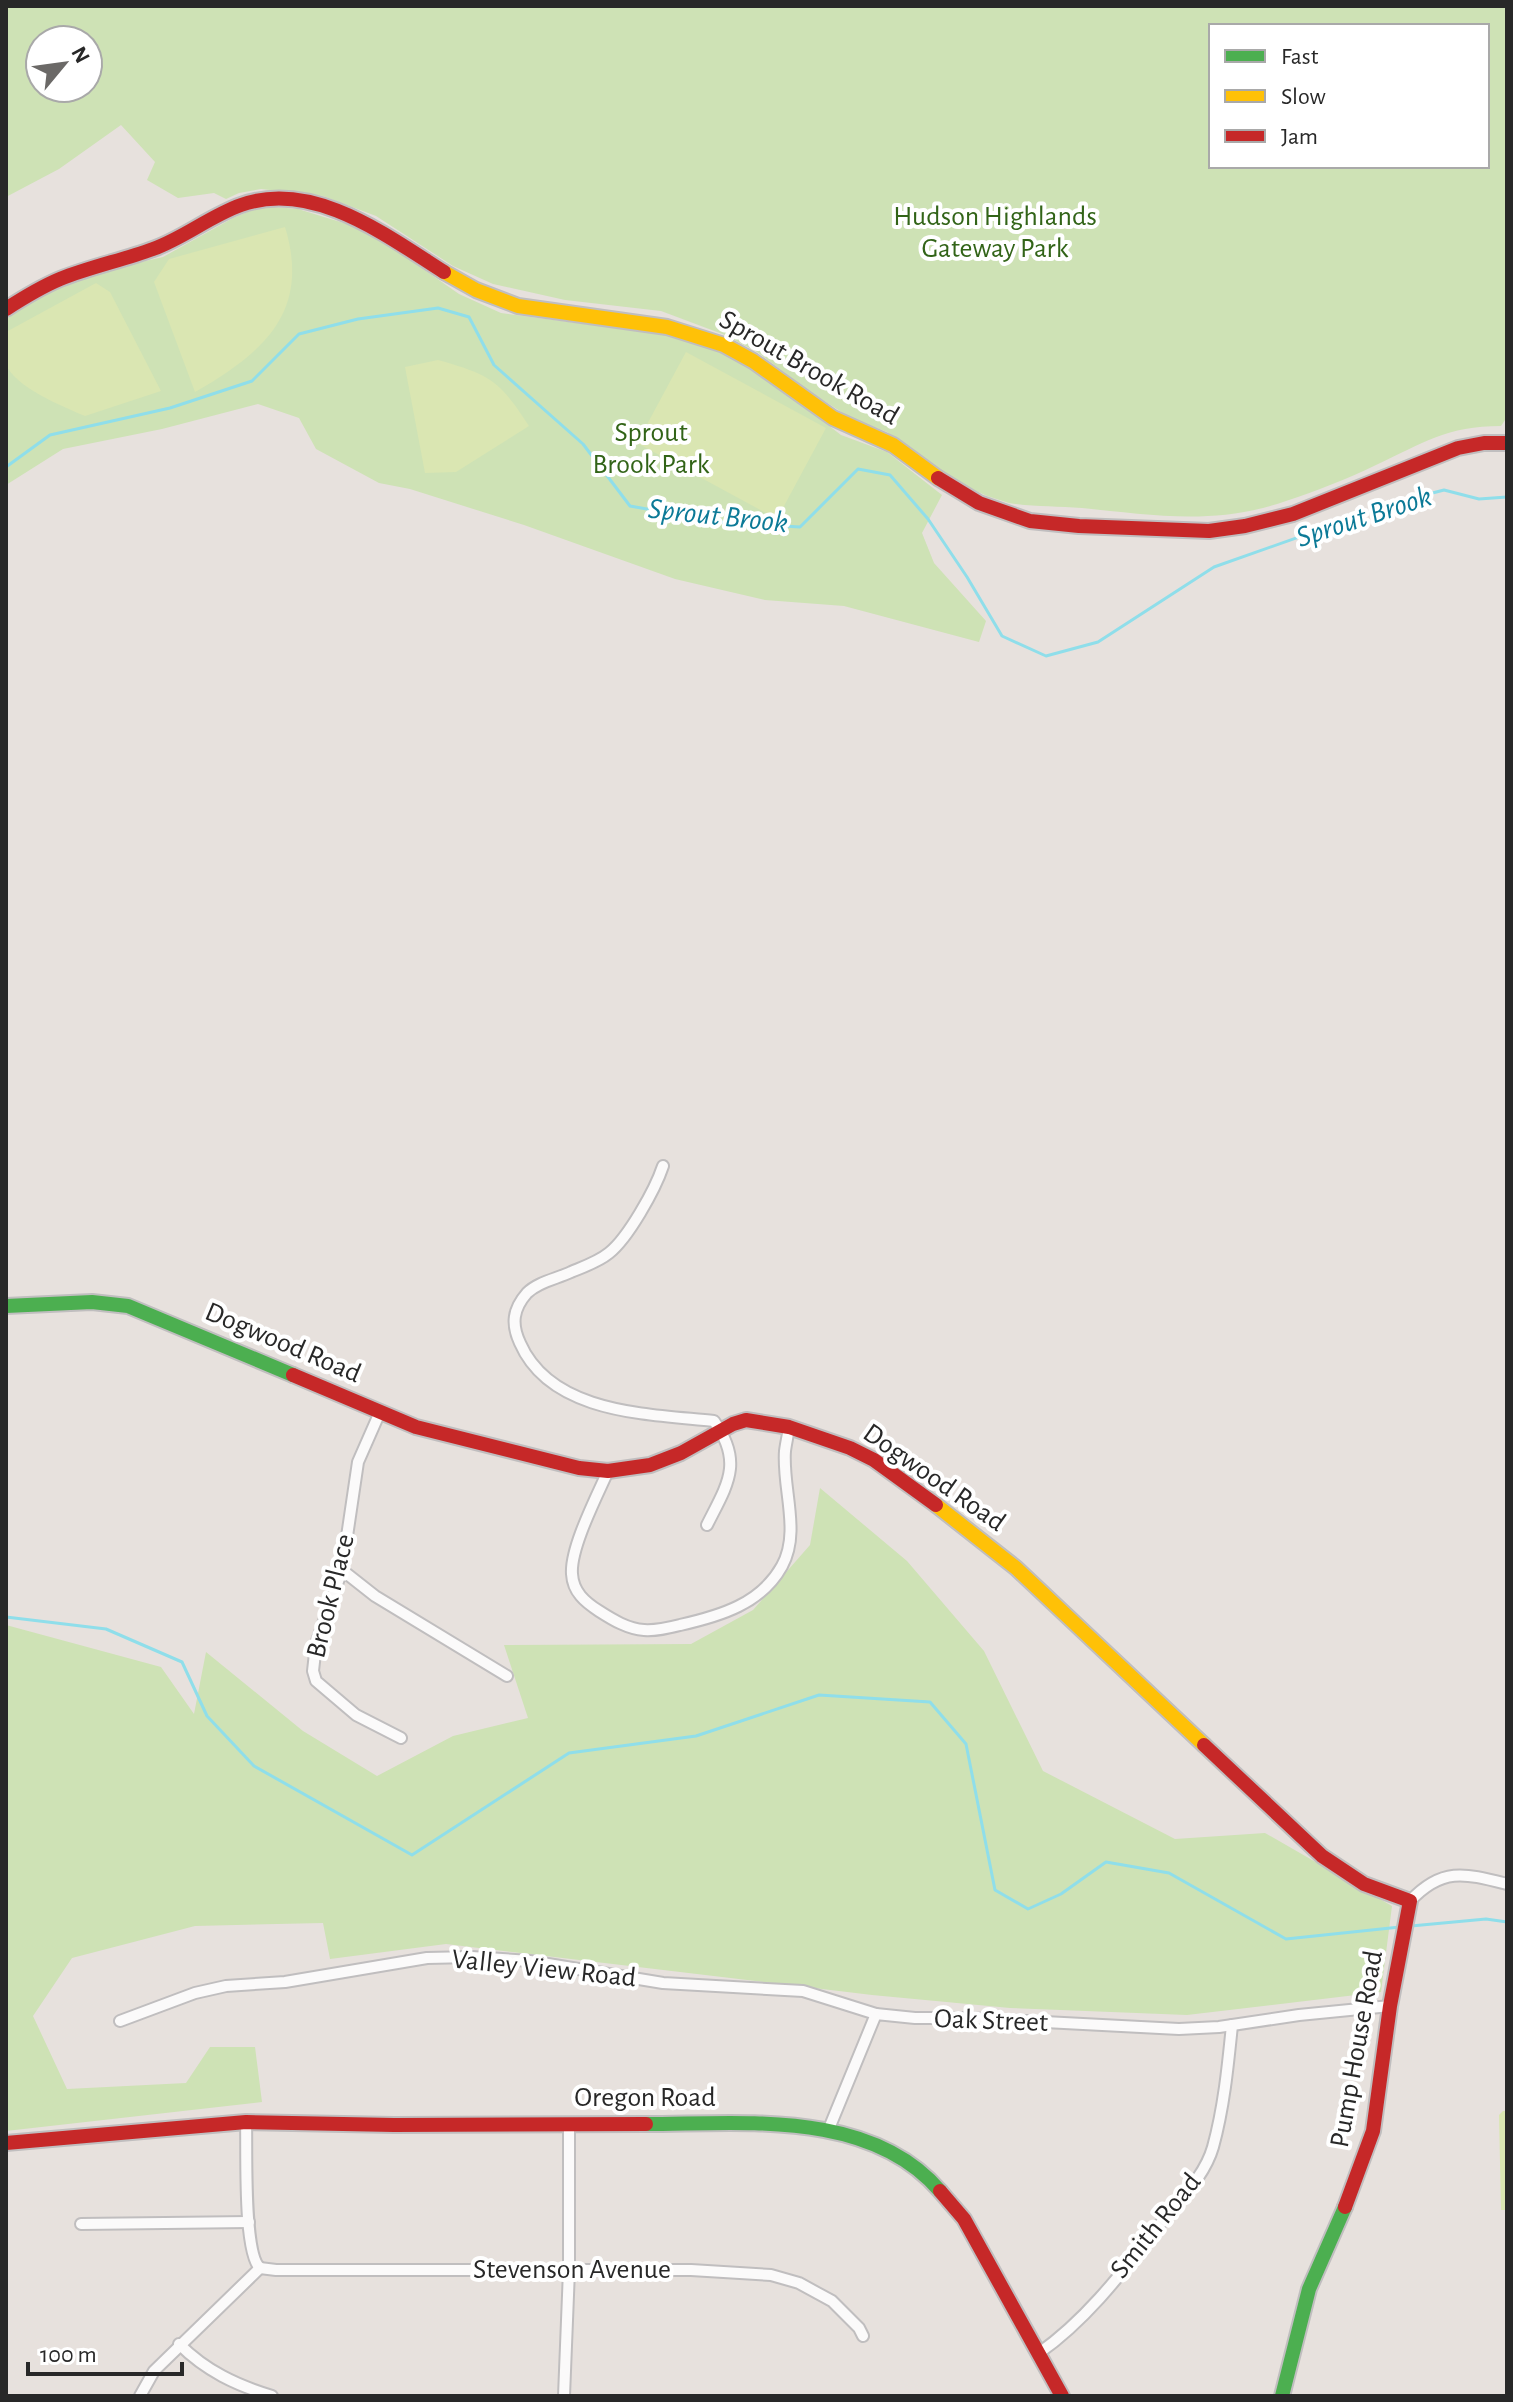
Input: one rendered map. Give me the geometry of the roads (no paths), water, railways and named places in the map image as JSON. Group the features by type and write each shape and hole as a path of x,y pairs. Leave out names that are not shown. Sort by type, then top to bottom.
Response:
{"street":[{"name":"Sprout Brook Road","path":"6,309 45,285 158,247 233,208 256,200 292,200 312,203 362,222 406,246 454,280 497,300 559,314 678,328 711,340 752,360 829,415 884,440 974,500 1039,523 1201,532 1236,528 1292,515 1459,448 1507,443"},
{"path":"663,1166 654,1192 610,1253 529,1291 517,1307 513,1321 527,1357 554,1386 584,1400 631,1412 714,1421 721,1430 730,1456 730,1478 707,1525"},
{"name":"Dogwood Road","path":"6,1306 92,1302 128,1306 430,1430 579,1468 608,1471 632,1469 666,1460 746,1420 789,1427 850,1448 874,1460 975,1534 1173,1714 1322,1856 1364,1884 1410,1901"},
{"name":"Brook Place","path":"380,1412 358,1462 342,1570 316,1644 313,1671 316,1681 356,1715 401,1738"},
{"path":"608,1471 574,1553 571,1572 579,1596 614,1621 633,1628 663,1629 709,1619 751,1600 767,1585 788,1551 790,1529 785,1453 789,1427"},
{"path":"342,1570 375,1596 507,1676"},
{"path":"1410,1901 1430,1882 1447,1876 1475,1877 1507,1884"},
{"name":"Pump House Road","path":"1282,2396 1309,2289 1356,2181 1373,2131 1390,2006 1410,1901"},
{"name":"Valley View Road","path":"120,2021 195,1993 226,1986 285,1982 427,1958 472,1957 530,1961 663,1983 803,1991 876,2014"},
{"path":"1232,2025 1390,2006"},
{"path":"828,2131 876,2014"},
{"name":"Oak Street","path":"876,2014 1112,2027 1179,2029 1232,2025"},
{"name":"Smith Road","path":"1039,2353 1058,2340 1086,2312 1199,2176 1213,2147 1232,2025"},
{"path":"140,2396 154,2371 179,2344 260,2268 252,2258 246,2122"},
{"name":"Oregon Road","path":"6,2143 246,2122 795,2126 828,2131 886,2148 918,2169 935,2185 964,2219 1062,2396"},
{"path":"564,2396 569,2270 569,2123"},
{"path":"81,2224 249,2222"},
{"name":"Stevenson Avenue","path":"260,2268 691,2270 771,2275 799,2283 832,2301 863,2336"},
{"path":"179,2344 198,2362 224,2378 272,2396"}],"waterway":[{"name":"Sprout Brook","path":"6,467 50,435 170,408 252,381 299,334 358,319 438,308 469,317 494,365 583,444 630,506 719,522 800,527 858,469 890,475 928,519 1002,636 1046,656 1098,642 1214,567 1398,502 1444,490 1479,499 1507,497"},
{"path":"6,1617 106,1629 182,1662 207,1716 254,1766 412,1855 569,1753 696,1736 819,1695 930,1702 966,1744 995,1890 1028,1909 1061,1894 1106,1862 1169,1873 1286,1939 1400,1927"},
{"path":"1411,1926 1486,1919 1507,1922"}],"park label":[{"name":"Hudson Highlands Gateway Park","path":"995,233"},
{"name":"Sprout Brook Park","path":"651,449"}]}
